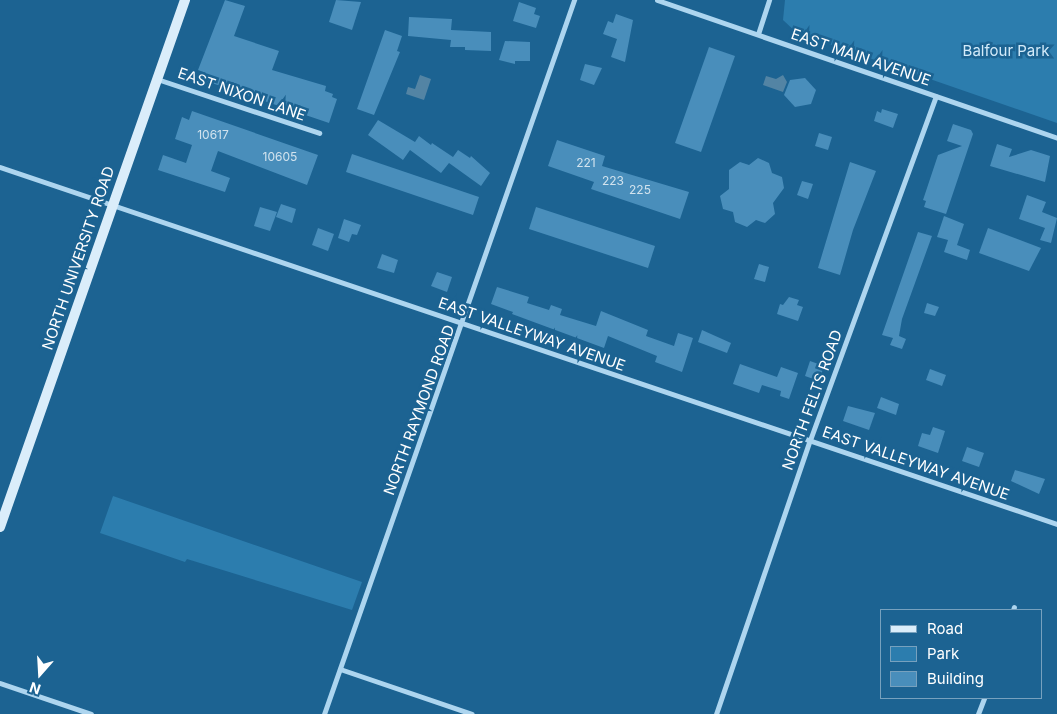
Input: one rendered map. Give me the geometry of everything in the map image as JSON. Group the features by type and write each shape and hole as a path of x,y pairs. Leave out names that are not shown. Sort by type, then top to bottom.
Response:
{"main road":[{"name":"NORTH UNIVERSITY ROAD","path":"0,527 185,0"}],"street":[{"name":"NORTH RAYMOND ROAD","path":"324,714 463,324 574,0"},
{"name":"EAST MAIN AVENUE","path":"657,0 1057,138"},
{"path":"758,34 769,0"},
{"name":"EAST NIXON LANE","path":"157,78 319,133"},
{"name":"NORTH FELTS ROAD","path":"716,714 810,440 936,96"},
{"name":"EAST VALLEYWAY AVENUE","path":"0,168 1057,524"},
{"path":"340,669 472,714"},
{"path":"0,683 91,714"},
{"path":"978,714 984,699"}],"green space":[{"name":"Balfour Park","path":"785,0 1057,0 1057,123 797,33 783,20"},
{"path":"113,496 362,582 352,610 187,559 185,562 100,533"}],"shaded area":[{"path":"420,75 431,79 424,100 406,94 408,87 415,89"},
{"path":"783,75 787,82 783,92 763,85 766,76 776,79"}],"building":[{"path":"225,0 245,6 234,36 279,51 272,70 326,86 325,91 333,94 332,97 337,99 329,123 203,80 206,73 198,70"},
{"path":"336,0 361,2 352,30 329,22"},
{"path":"519,2 536,8 534,14 540,16 536,28 513,21"},
{"path":"616,14 633,20 625,62 611,57 617,39 603,34 608,21 613,23"},
{"path":"409,17 452,19 451,30 491,32 491,51 465,50 465,47 450,47 451,40 408,36"},
{"path":"385,30 402,36 397,51 400,52 374,115 357,109"},
{"path":"505,41 530,42 530,61 515,61 515,64 499,60"},
{"path":"709,47 735,56 701,152 675,143"},
{"path":"585,64 602,68 594,85 580,80"},
{"path":"805,78 816,90 811,104 795,107 784,95 790,80"},
{"path":"882,109 898,114 893,128 874,121 877,111 881,113"},
{"path":"192,111 318,155 307,185 218,151 211,171 230,178 225,192 158,170 163,155 186,163 192,145 175,139 182,117 189,120"},
{"path":"378,120 415,142 419,136 453,157 458,150 470,158 471,156 490,173 481,186 449,163 441,173 410,150 403,160 368,135"},
{"path":"953,124 971,130 973,134 946,214 924,207 926,201 923,200 938,155 962,146 947,141"},
{"path":"819,133 832,137 828,150 815,146"},
{"path":"557,140 605,156 602,166 689,192 680,219 591,189 594,182 548,166"},
{"path":"997,144 1012,149 1009,157 1031,150 1050,156 1045,182 990,166"},
{"path":"352,154 479,197 473,215 346,172"},
{"path":"758,158 769,163 772,173 782,177 784,188 773,203 775,214 765,223 756,220 747,227 735,222 733,212 723,209 720,196 729,189 729,170 740,162 749,165"},
{"path":"850,162 876,171 853,230 840,275 818,268"},
{"path":"802,181 813,184 808,199 797,195"},
{"path":"1027,195 1046,202 1042,212 1057,218 1051,243 1040,240 1045,228 1019,219"},
{"path":"281,204 296,209 292,223 276,217"},
{"path":"260,207 277,212 270,231 254,226"},
{"path":"536,207 655,246 648,268 529,229"},
{"path":"944,216 964,224 957,245 970,250 967,260 944,252 948,240 937,237"},
{"path":"344,219 361,225 357,235 352,234 349,242 338,238"},
{"path":"318,228 334,234 328,251 312,245"},
{"path":"988,228 1041,248 1029,271 979,253"},
{"path":"918,232 932,236 902,319 899,336 906,339 902,349 890,345 893,338 882,335"},
{"path":"382,254 398,260 394,273 377,268"},
{"path":"759,264 769,267 765,282 754,279"},
{"path":"437,272 452,277 447,292 431,286"},
{"path":"497,287 529,297 527,303 549,310 551,305 562,309 560,315 596,326 601,311 648,330 646,336 674,346 678,333 693,338 682,372 655,362 657,356 608,336 604,348 512,314 513,312 491,304"},
{"path":"789,297 799,300 797,305 803,307 798,321 777,314 780,304 783,305"},
{"path":"927,303 939,307 935,316 924,313"},
{"path":"702,330 731,343 727,353 698,342"},
{"path":"810,361 824,366 819,381 805,376"},
{"path":"740,364 777,377 781,367 798,373 789,399 780,396 781,391 762,385 759,393 733,384"},
{"path":"930,369 946,375 942,386 926,380"},
{"path":"881,397 899,404 896,415 877,408"},
{"path":"848,406 875,413 869,430 843,421"},
{"path":"933,427 945,431 938,453 918,446 922,433 930,435"},
{"path":"967,447 984,453 979,467 962,461"},
{"path":"1015,470 1045,479 1039,494 1011,481"}]}
